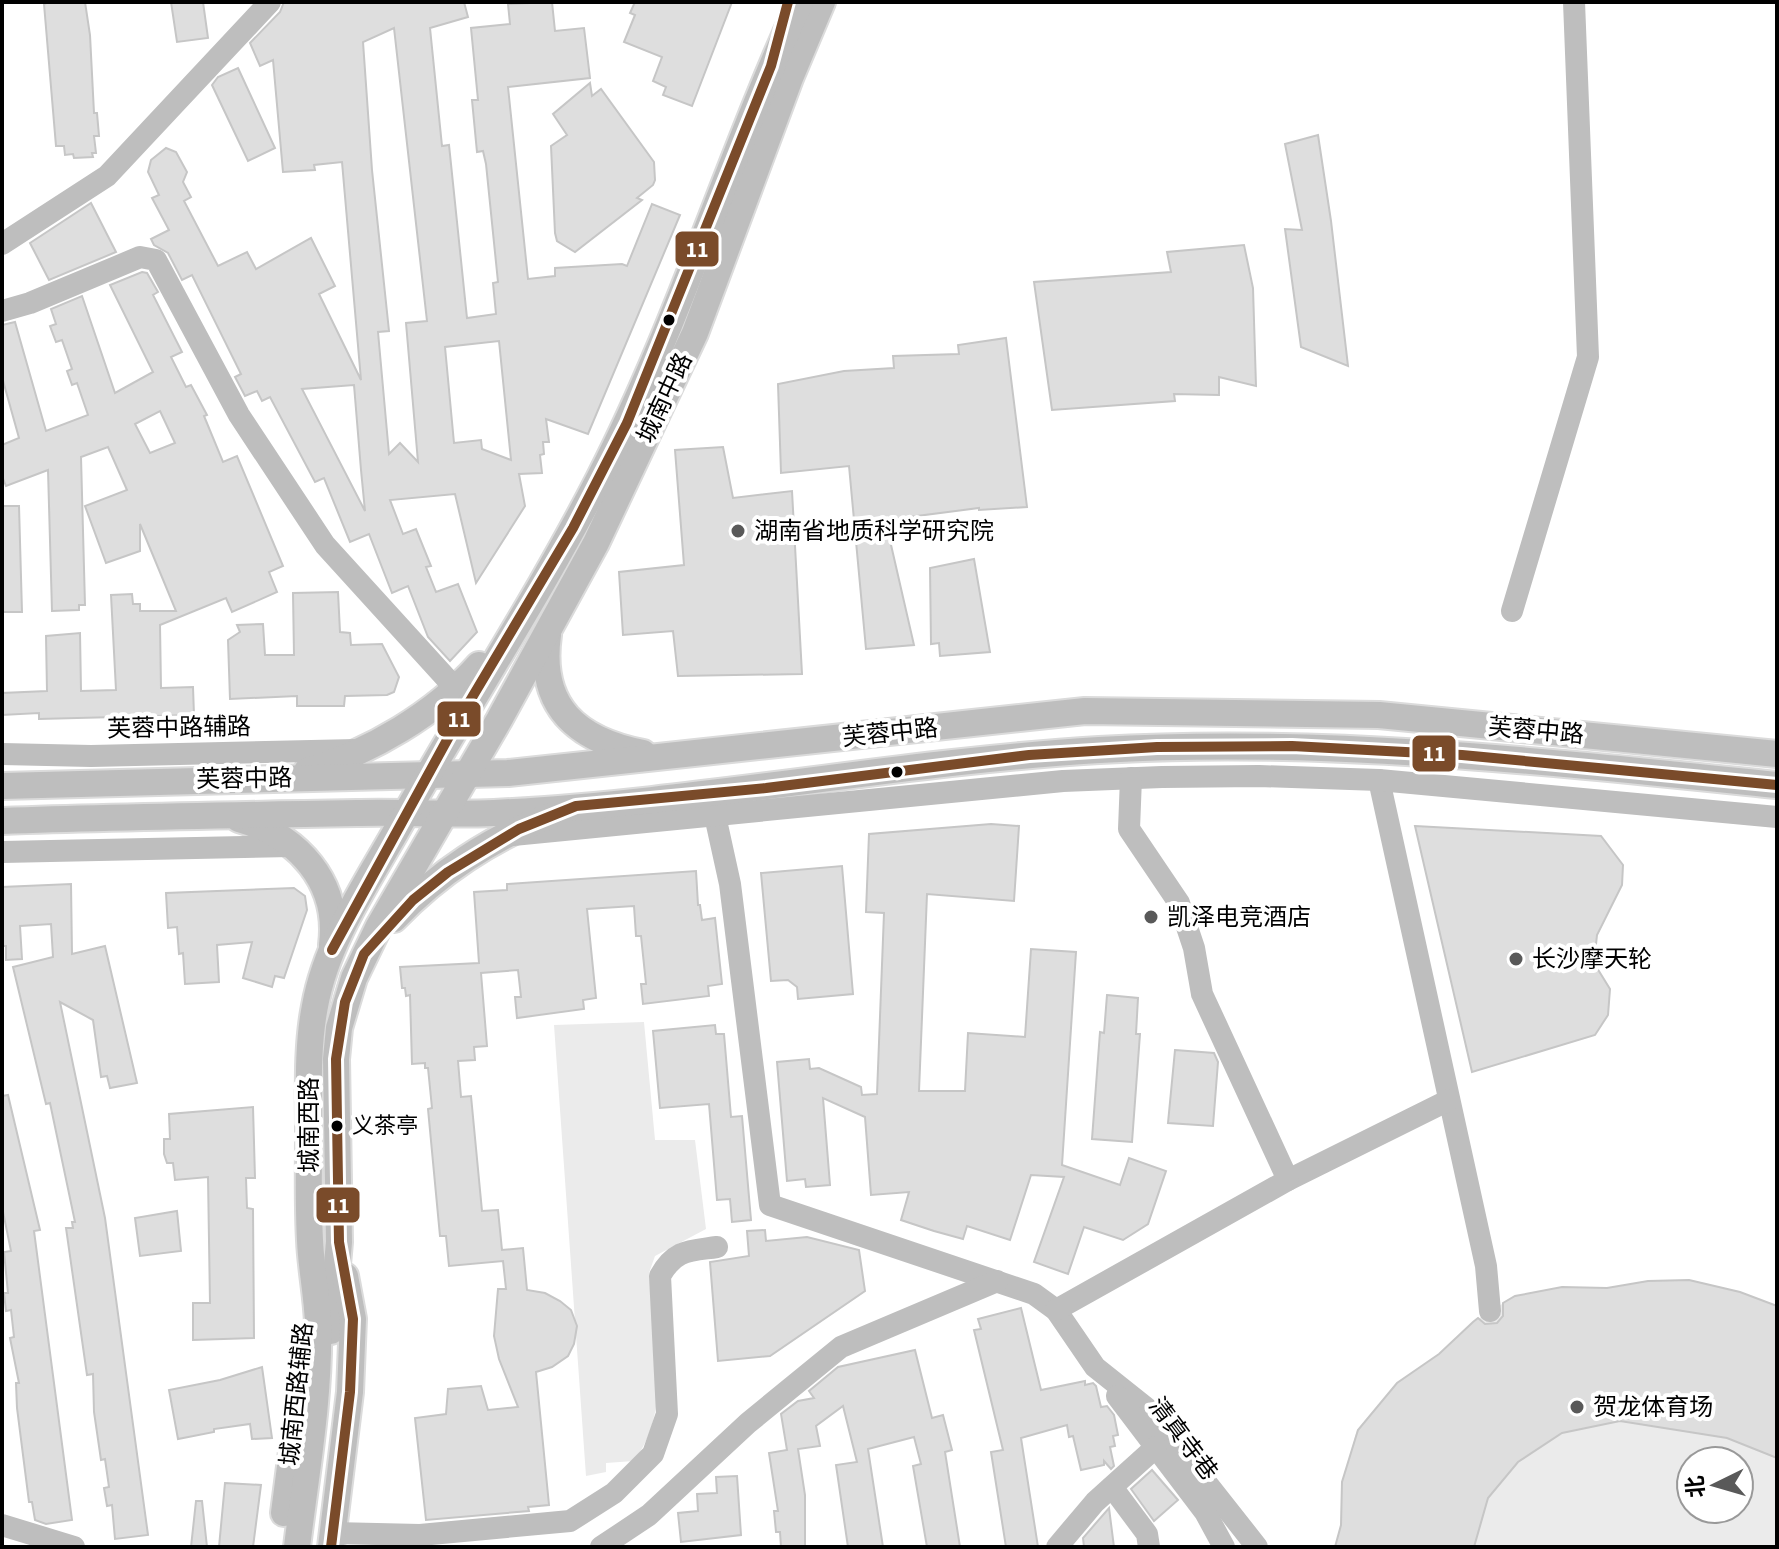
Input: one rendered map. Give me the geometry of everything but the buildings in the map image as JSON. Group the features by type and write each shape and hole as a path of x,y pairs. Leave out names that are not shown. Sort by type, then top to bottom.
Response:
{"main road":[{"path":"780,72 788,2"},
{"name":"城南中路","path":"467,775 596,543 695,333 800,2"},
{"name":"城南中路","path":"427,775 573,528 627,423 780,72 822,2"},
{"path":"780,72 831,2"},
{"path":"285,778 358,750 427,713 456,689 528,607"},
{"path":"550,626 546,649 547,670 555,698 564,714 580,731 632,751 674,756"},
{"name":"芙蓉中路","path":"2,786 508,773 1085,711 1379,715 1777,754"},
{"name":"芙蓉中路","path":"2,821 444,814 576,806 713,804 1029,755 1157,747 1292,746 1449,754 1777,785"},
{"name":"城南西路","path":"309,1542 318,1321 310,1242 311,1035 315,1005 332,952 427,775"},
{"name":"城南西路","path":"309,1542 326,1434 339,1242 336,1059 345,1002 364,954 467,775"},
{"path":"364,954 429,885 508,836 576,806"},
{"path":"228,816 250,822 291,846 317,871 327,889 335,927 332,952"}],"street":[{"path":"2,244 107,176 270,2"},
{"path":"1512,611 1588,357 1574,2"},
{"path":"2,311 30,303 140,257 156,260 239,415 325,545 456,689"},
{"name":"芙蓉中路辅路","path":"2,754 91,756 358,750"},
{"path":"508,836 713,804 1063,781 1259,776 1379,780 1777,817"},
{"path":"1131,778 1129,829 1179,903 1194,948 1202,994 1288,1180"},
{"path":"1379,780 1486,1266 1490,1311"},
{"path":"713,804 730,884 770,1205 1034,1294 1056,1310 1095,1367 1149,1410 1257,1547"},
{"path":"2,852 291,846"},
{"path":"1056,1310 1288,1180 1449,1100"},
{"path":"309,1542 570,1521 614,1493 653,1454 667,1414 660,1276 667,1264 682,1252 717,1247"},
{"path":"601,1547 649,1515 748,1423 841,1347 997,1281"},
{"name":"清真寺巷","path":"1095,1367 1205,1512 1224,1547"},
{"path":"1057,1547 1095,1502 1156,1447"},
{"path":"1112,1487 1147,1534 1149,1547"},
{"path":"2,1525 74,1547"}],"shaded area":[{"path":"644,1022 655,1140 695,1140 706,1229 655,1256 649,1273 657,1345 658,1394 646,1440 634,1461 606,1463 606,1472 586,1476 554,1025"},
{"name":"贺龙体育场","path":"1689,1280 1740,1292 1777,1306 1777,1547 1335,1547 1341,1525 1342,1482 1357,1430 1397,1383 1439,1354 1473,1322 1515,1296 1562,1287 1607,1288 1648,1281"}],"transit line":[{"name":"11","path":"332,950 452,731 573,528 627,423 771,66 788,2"},
{"name":"11","path":"331,1547 350,1392 353,1319 339,1242 336,1059 345,1002 364,954 413,900 448,872 519,829 576,806 766,788 1029,755 1157,747 1292,746 1462,755 1777,785"}],"place":[{"name":"湖南省地质科学研究院","path":"738,531"},
{"name":"凯泽电竞酒店","path":"1151,917"},
{"name":"长沙摩天轮","path":"1516,959"},
{"name":"义茶亭","path":"337,1126"},
{"name":"贺龙体育场","path":"1577,1407"}]}
